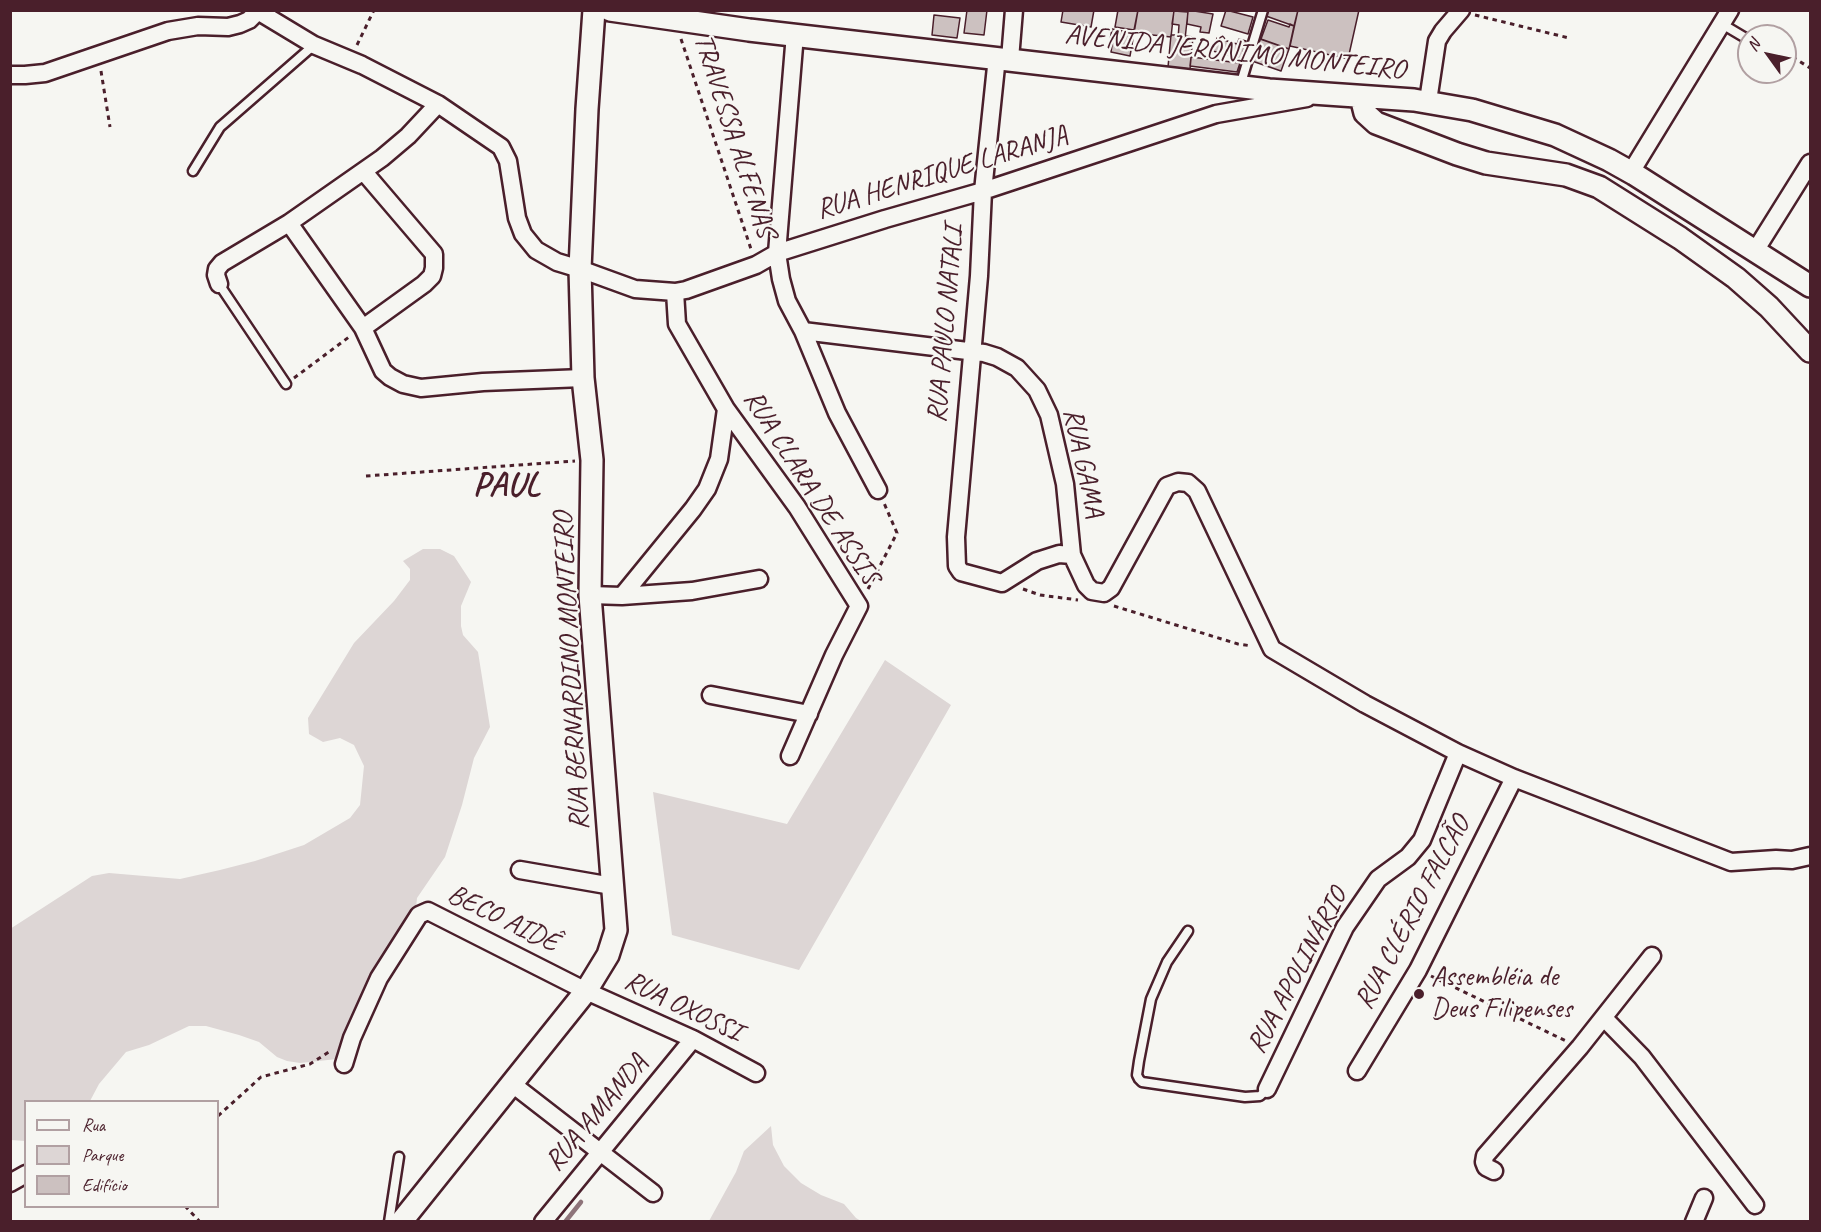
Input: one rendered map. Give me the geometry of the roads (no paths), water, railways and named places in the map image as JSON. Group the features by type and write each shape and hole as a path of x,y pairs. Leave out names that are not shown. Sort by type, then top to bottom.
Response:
{"street":[{"name":"RUA BERNARDINO MONTEIRO","path":"401,1221 586,991 608,955 616,930 590,596 592,460 583,373 580,268 594,10"},
{"name":"AVENIDA JERÔNIMO MONTEIRO","path":"610,10 675,15 795,34 1240,87 1428,101 1472,110 1555,135 1584,147 1631,172 1810,286"},
{"name":"RUA PAULO NATALI","path":"1002,583 961,572 957,566 956,537 979,276 984,191 1003,58 1014,10"},
{"name":"RUA HENRIQUE LARANJA","path":"257,11 314,45 350,60 438,104 501,147 508,161 517,218 523,234 536,250 557,262 580,268 634,289 675,292 686,290 756,265 777,253 984,191 1216,114 1325,95"},
{"path":"10,75 45,73 168,31 198,27 228,27 240,24 249,20 257,11"},
{"path":"1428,101 1437,41 1460,12"},
{"path":"1631,172 1726,17"},
{"path":"795,34 777,253 781,279 787,301 803,331 837,413 878,490"},
{"path":"1361,97 1365,113 1376,123 1486,163 1566,175 1613,195 1680,238 1736,278 1769,307 1810,351"},
{"path":"219,284 216,275 222,263 289,223 364,172 408,136 438,104"},
{"path":"1755,251 1810,163"},
{"path":"363,328 424,284 432,276 434,268 434,254 364,172"},
{"path":"289,223 363,328 384,371 396,381 421,388 583,373"},
{"name":"RUA CLARA DE ASSIS","path":"675,292 677,324 726,409 796,507 859,606 834,655 790,756"},
{"name":"RUA GAMA","path":"803,331 997,357 1017,368 1037,390 1049,414 1065,484 1072,555 1059,554 1037,561 1002,583"},
{"path":"496,375 583,373"},
{"path":"622,596 707,489 719,459 726,409"},
{"path":"1072,555 1086,585 1092,591 1104,593 1111,588 1167,486 1178,482 1188,483 1197,491 1272,649 1365,704 1458,753 1514,778 1731,862 1792,860 1810,856"},
{"path":"590,596 692,591 759,579"},
{"path":"711,695 809,714"},
{"name":"RUA APOLINÁRIO","path":"1267,1089 1345,927 1378,879 1408,857 1422,840 1458,753"},
{"name":"RUA CLÉRIO FALCÃO","path":"1357,1071 1418,970 1514,778"},
{"path":"520,870 612,886"},
{"name":"BECO AIDÊ","path":"344,1064 352,1038 379,978 423,911 428,911 586,991"},
{"path":"1494,1171 1486,1167 1485,1156 1580,1047 1652,956"},
{"name":"RUA OXOSSI","path":"586,991 693,1039 756,1073"},
{"path":"1604,1017 1642,1057 1755,1205"},
{"name":"RUA AMANDA","path":"543,1221 693,1039"},
{"path":"511,1083 653,1193"},
{"path":"10,1183 24,1175"},
{"path":"1694,1221 1704,1198"}],"lane":[{"path":"1240,87 1263,10"},
{"path":"1726,17 1737,28"},
{"path":"193,171 220,126 314,45"},
{"path":"219,284 286,384"},
{"path":"1188,931 1167,962 1151,999 1139,1061 1138,1079 1142,1082 1245,1097 1260,1096 1267,1089"},
{"path":"389,1221 399,1157"}],"waterway":[{"path":"565,1222 581,1202"}],"place":[{"name":"Assembléia de Deus Filipenses","path":"1419,994"}],"district":[{"name":"PAUL","path":"507,486"}]}
